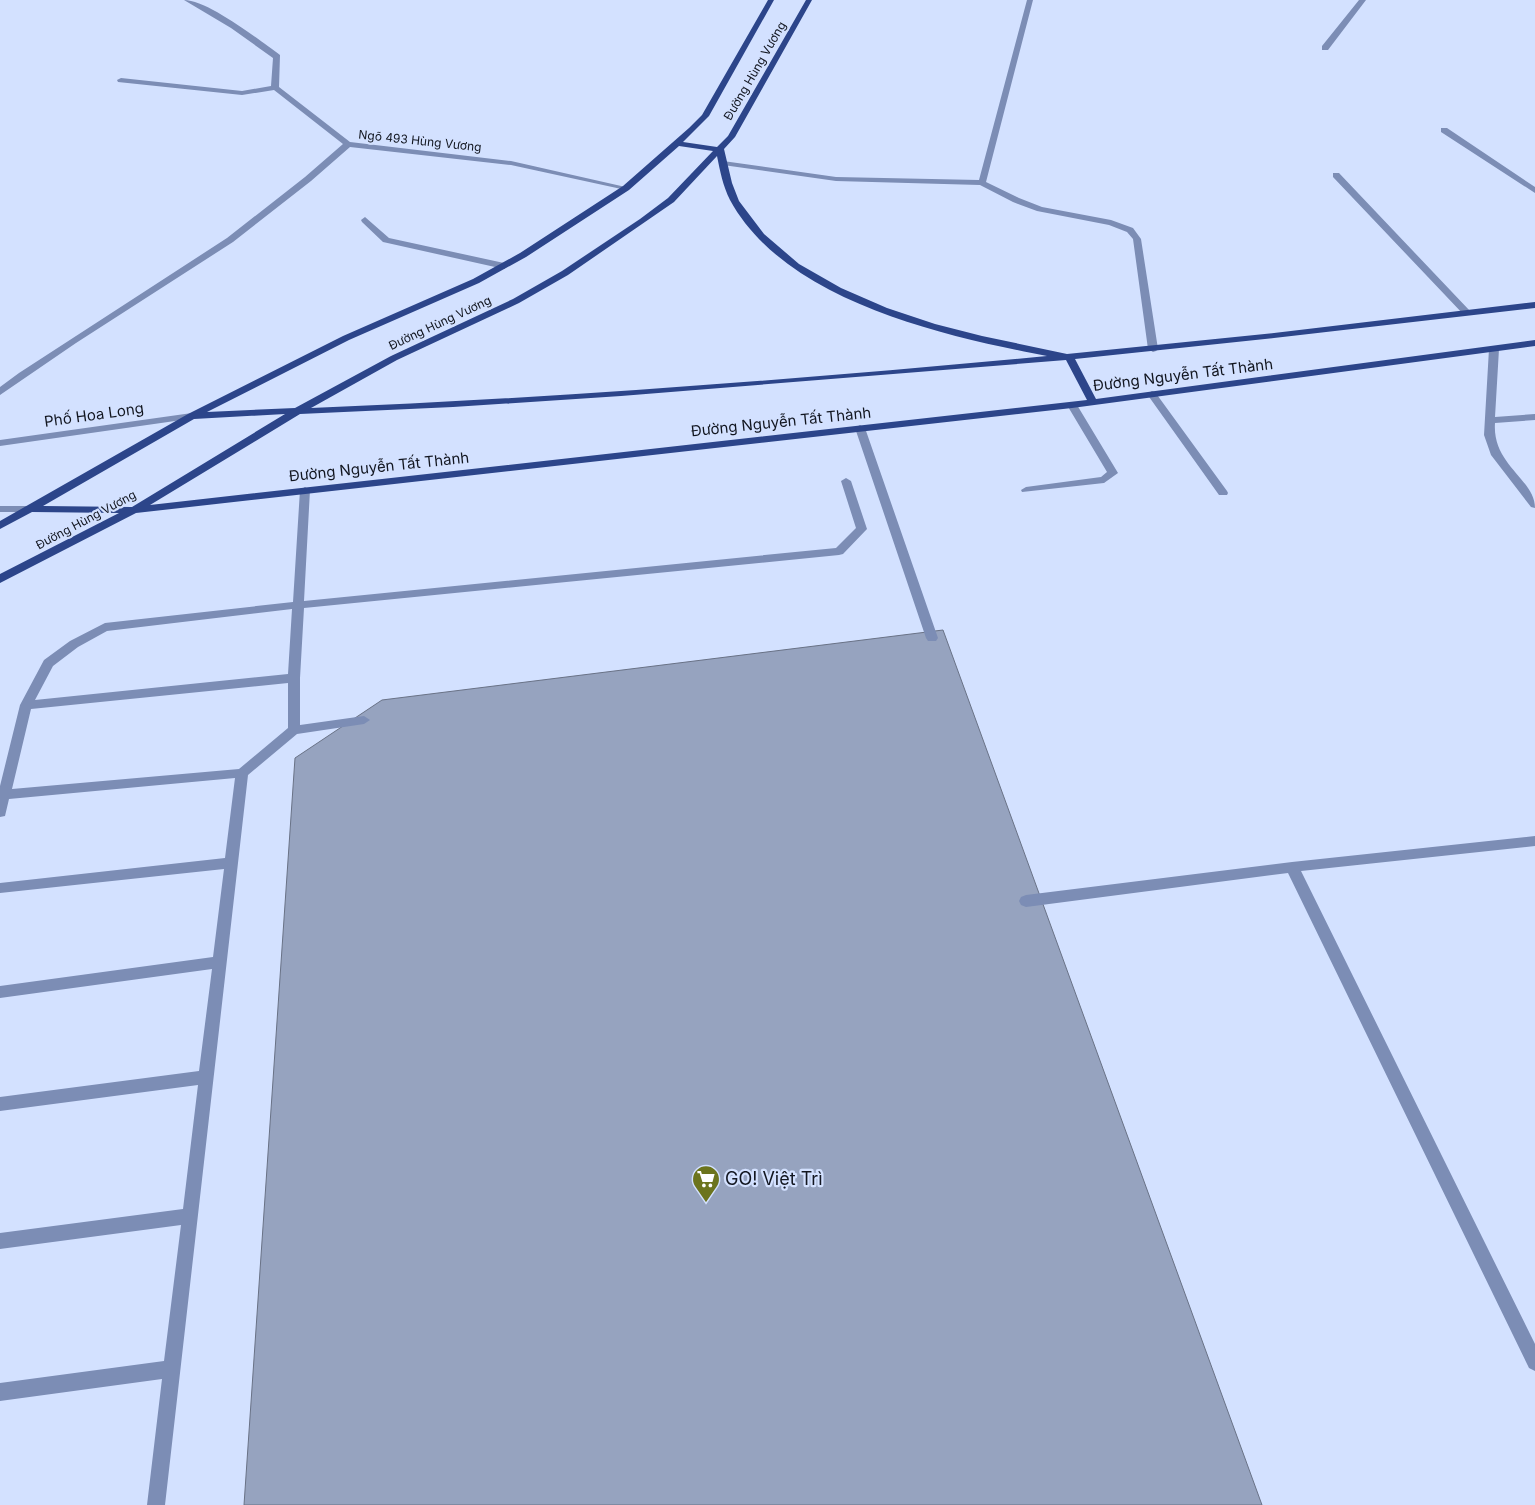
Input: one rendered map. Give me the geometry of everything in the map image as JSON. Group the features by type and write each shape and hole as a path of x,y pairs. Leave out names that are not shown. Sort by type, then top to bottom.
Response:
{"main road":[{"name":"Đường Hùng Vương","path":"0,526 192,416 346,338 476,281 504,266 626,188 705,116 771,0"},
{"name":"Đường Hùng Vương","path":"0,579 134,510 299,410 394,358 516,300 565,273 609,245 671,200 720,150 741,122 809,0"},
{"path":"677,143 720,150 734,199 750,223 780,253 824,283 851,296 923,324 976,339 1069,357 1092,402"},
{"name":"Đường Nguyễn Tất Thành","path":"192,416 487,403 864,376 1153,349 1535,305"},
{"name":"Đường Nguyễn Tất Thành","path":"29,509 134,510 1072,405 1535,343"}],"street":[{"path":"121,80 234,92 275,88 277,57 216,15 187,0"},
{"path":"982,183 1030,0"},
{"path":"1325,48 1363,0"},
{"name":"Ngõ 493 Hùng Vương","path":"275,88 348,144 511,163 626,188"},
{"path":"1444,130 1535,191"},
{"path":"0,392 66,346 230,240 308,179 348,144"},
{"path":"723,163 836,179 982,183 1016,200 1040,209 1111,223 1130,230 1137,239 1153,349"},
{"path":"1336,175 1467,314"},
{"path":"365,220 386,240 504,266"},
{"path":"1494,349 1489,435 1496,455 1535,506"},
{"path":"1152,394 1223,493"},
{"path":"1026,490 1104,480 1114,473 1072,405"},
{"name":"Phố Hoa Long","path":"0,443 192,416"},
{"path":"1489,421 1535,417"},
{"path":"860,428 932,638"},
{"path":"0,812 26,705 48,664 74,644 105,627 298,605 839,551 862,529 846,481"},
{"path":"294,730 294,678 305,490"},
{"path":"0,509 29,509"},
{"path":"26,705 294,678"},
{"path":"4,795 242,773 294,730 373,719"},
{"path":"156,1505 242,773"},
{"path":"1023,902 1292,867 1535,841"},
{"path":"0,888 231,863"},
{"path":"1292,867 1535,1362"},
{"path":"0,992 220,962"},
{"path":"0,1104 207,1078"},
{"path":"0,1240 190,1216"},
{"path":"0,1392 172,1369"}],"building":[{"name":"GO! Việt Trì","path":"943,630 1262,1505 244,1505 295,758 382,700"}],"place":[{"name":"GO! Việt Trì","path":"706,1203"}]}
